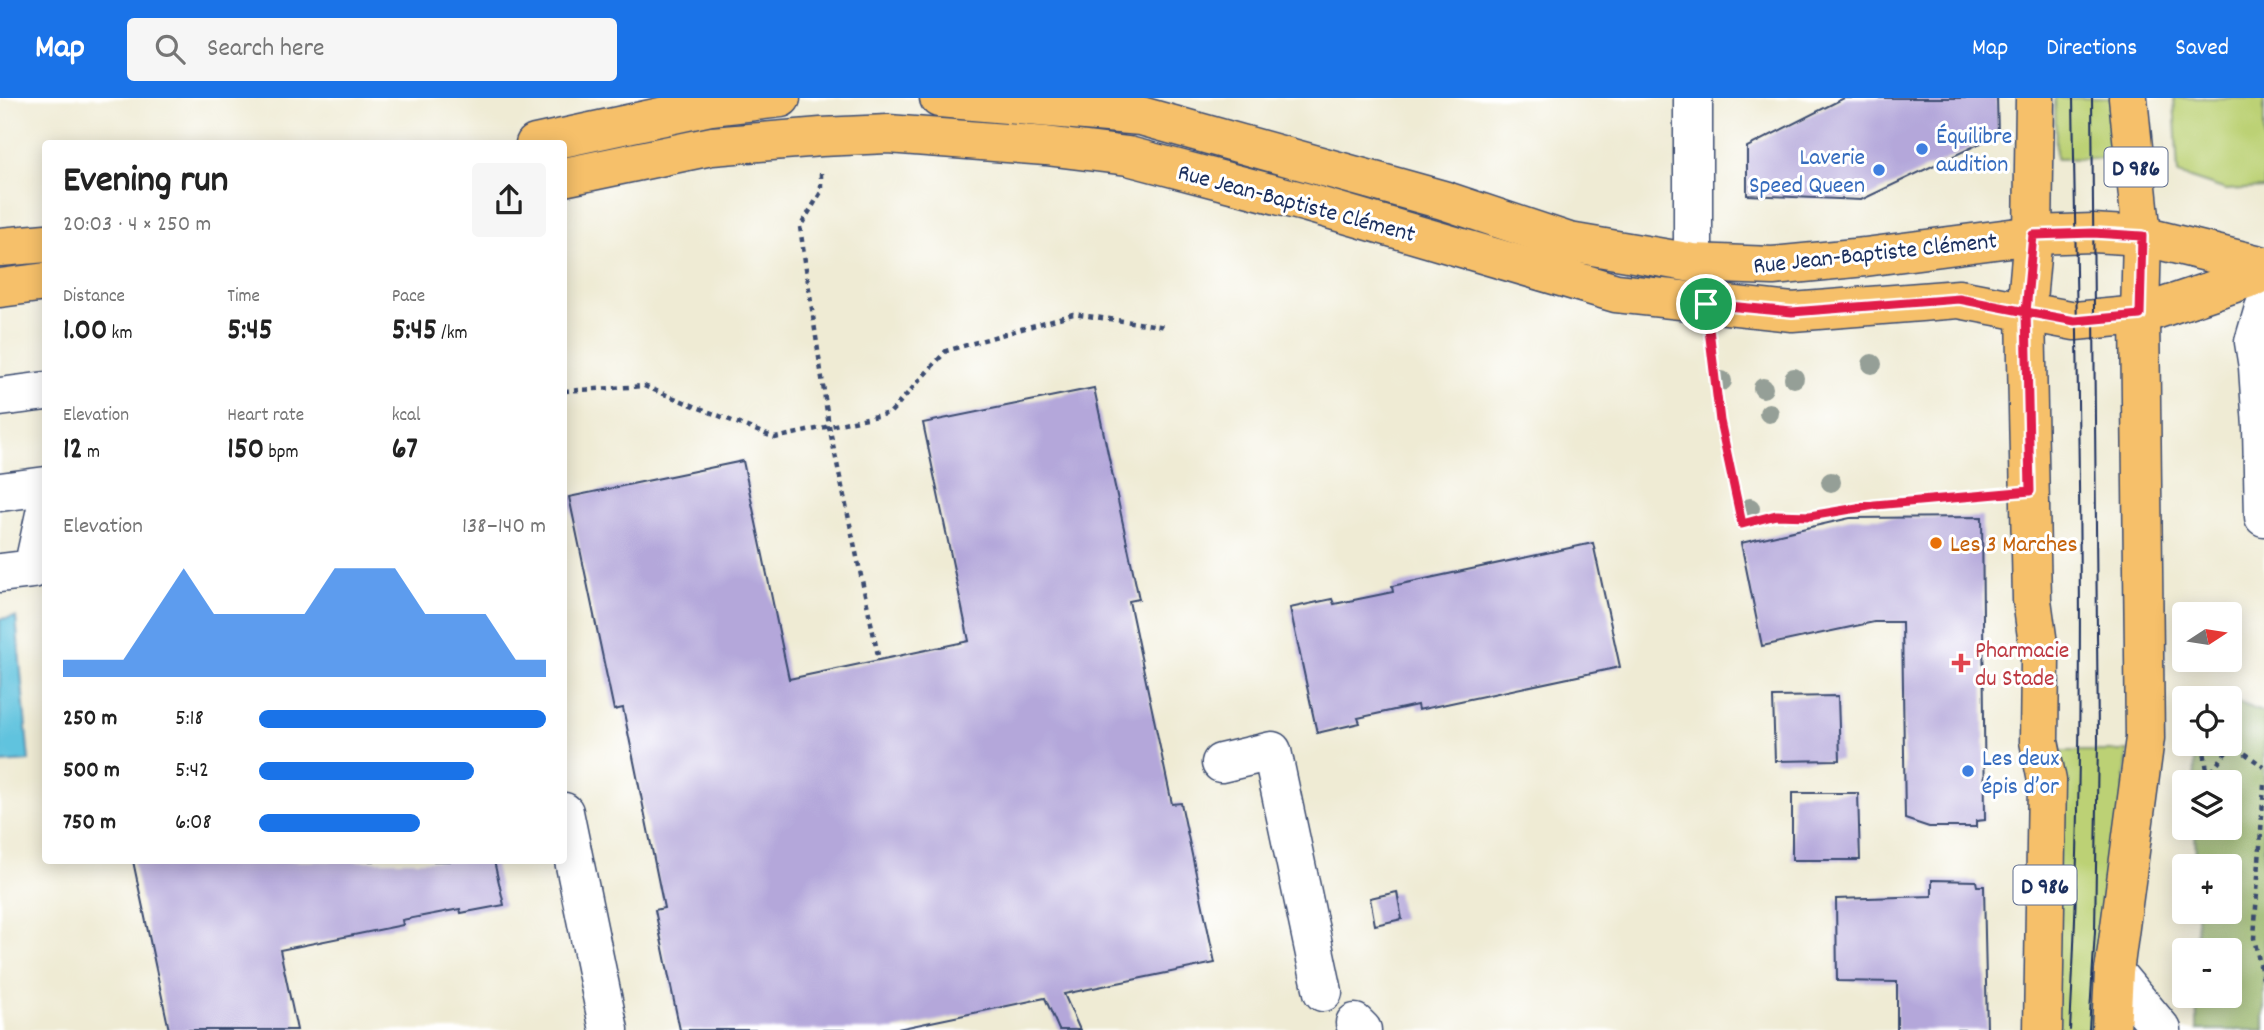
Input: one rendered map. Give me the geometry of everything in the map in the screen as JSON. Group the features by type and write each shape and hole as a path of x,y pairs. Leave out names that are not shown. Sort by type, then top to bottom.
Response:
{"main road":[{"path":"554,140 711,106 781,98"},
{"name":"Rue Jean-Baptiste Clément","path":"939,98 1141,116 1443,200 1569,242 1693,263 1773,266 2033,235 2093,233 2142,236 2264,267"},
{"path":"2026,312 2033,235 2035,98"},
{"name":"D 986","path":"2128,98 2142,236"},
{"name":"Rue Jean-Baptiste Clément","path":"567,176 712,146 821,137 888,134 1046,145 1128,156 1346,214 1616,293 1792,312 1959,299 2075,321 2140,315 2264,273"},
{"path":"2111,1030 2114,972 2145,738 2140,315 2142,236"},
{"path":"0,247 42,243"},
{"path":"0,288 42,283"},
{"name":"D 986","path":"2026,312 2032,600 2040,659 2039,741 2047,781 2043,1030"}],"street":[{"path":"1693,98 1693,263"},
{"path":"2264,308 2254,342 2261,367 2264,517"},
{"path":"0,397 42,392"},
{"path":"0,492 42,487"},
{"path":"0,573 33,569 42,527"},
{"path":"1221,763 1272,751 1323,992"},
{"path":"567,826 610,1030"},
{"path":"2114,972 2162,1030"}],"path":[{"path":"821,192 800,227 829,426 879,660"},
{"path":"1706,304 1720,421 1742,524 1776,515 1810,516 1875,505 2030,491"},
{"path":"567,391 644,386 775,438 890,413 946,351 1073,314 1167,327"},
{"path":"2242,751 2264,767"},
{"path":"2205,756 2208,777 2223,756"},
{"path":"2264,785 2253,938 2264,982"}],"green space":[{"path":"2055,98 2112,98 2119,158 2056,159"},
{"path":"2174,98 2264,98 2264,188 2226,190 2178,174"},
{"path":"2242,704 2264,713 2264,1030 2197,1030 2197,1008 2242,1008 2242,938 2197,938 2196,924 2242,924 2242,854 2196,854 2195,840 2242,840 2242,770 2195,770 2194,756 2242,756"},
{"path":"2047,751 2128,751 2100,1030 2052,1030"}],"water":[{"path":"16,617 29,761 0,763 0,619"}],"building":[{"path":"1844,98 1997,98 1998,135 1861,200 1747,195 1747,147"},
{"path":"1094,388 1139,599 1129,601 1172,804 1181,803 1215,963 1064,994 1080,1030 1059,1030 1045,998 893,1030 680,1030 655,910 664,908 623,708 614,710 569,497 743,461 789,679 969,641 923,423"},
{"path":"1982,517 1985,820 1976,821 1976,827 1929,827 1905,819 1902,622 1874,622 1762,646 1741,543 1850,518"},
{"path":"1593,543 1620,667 1418,710 1417,705 1358,718 1360,723 1317,733 1290,608 1332,599 1334,604 1393,592 1392,586"},
{"path":"1838,696 1840,760 1775,761 1773,697"},
{"path":"1792,793 1858,793 1860,860 1792,860"},
{"path":"134,864 495,864 504,905 461,913 460,909 402,920 403,925 280,950 297,1030 169,1030"},
{"path":"1932,880 1976,881 1977,886 1984,886 1987,1030 1897,1030 1897,982 1837,981 1836,899 1932,896"},
{"path":"1397,892 1402,919 1375,925 1370,898"}],"tram line":[{"path":"2070,1030 2080,681 2073,98"},
{"path":"2089,1030 2095,931 2098,740 2092,98"}],"place":[{"name":"Équilibre audition","path":"1922,149"},
{"name":"Laverie Speed Queen","path":"1879,170"},
{"name":"Les 3 Marches","path":"1936,543"},
{"name":"Pharmacie du Stade","path":"1961,663"},
{"name":"Les deux épis d’or","path":"1968,771"}],"route":[{"path":"1706,304 1720,421 1742,524 1776,515 1810,516 1875,505 2030,491 2026,312 2075,321 2140,315 2142,236 2093,233 2033,235 2026,312 1959,299 1792,312 1706,304"}]}
